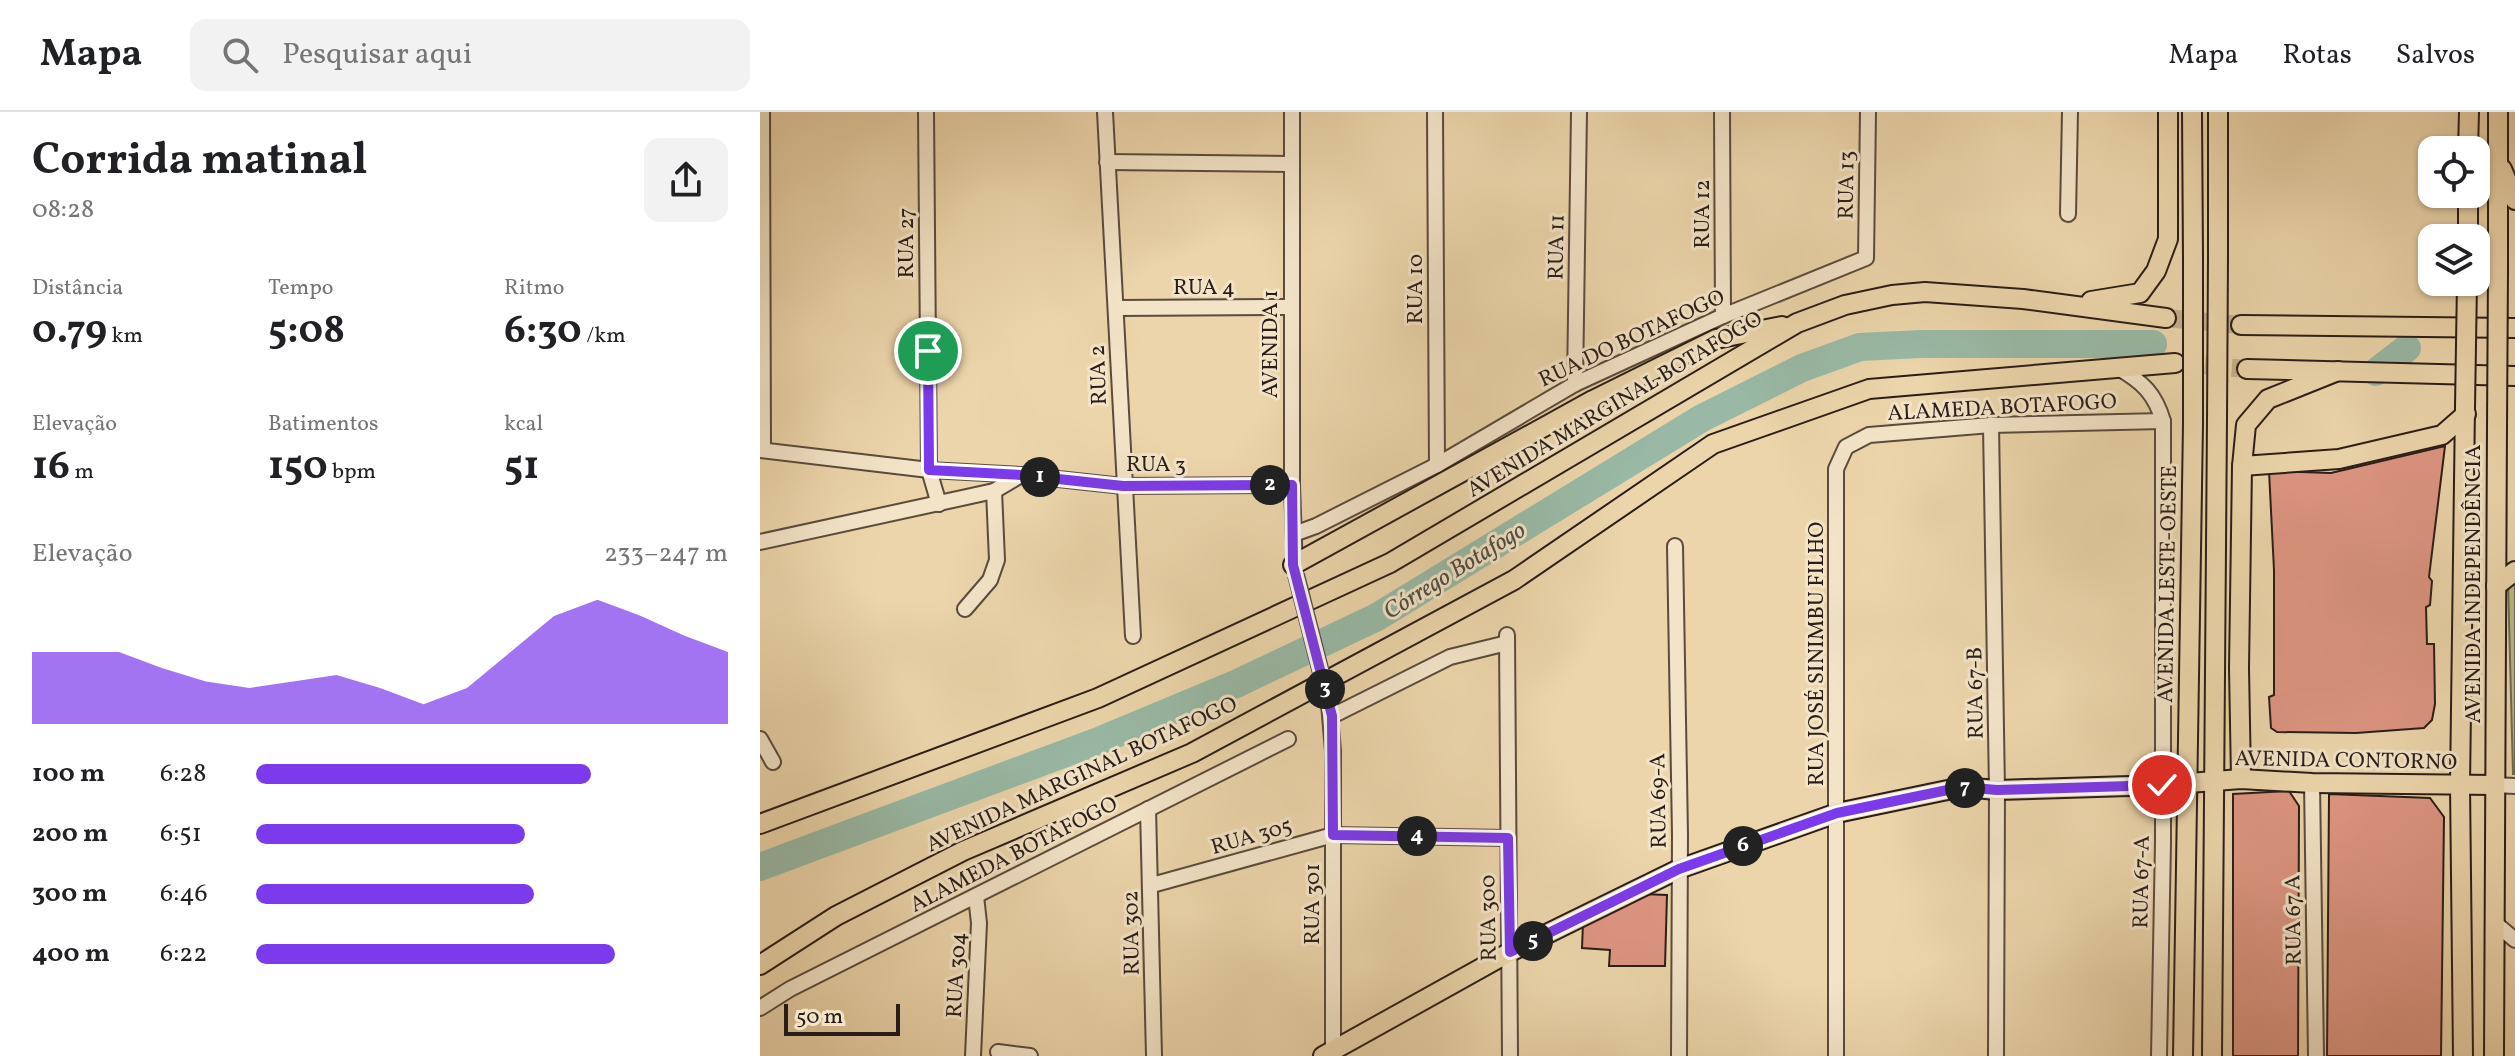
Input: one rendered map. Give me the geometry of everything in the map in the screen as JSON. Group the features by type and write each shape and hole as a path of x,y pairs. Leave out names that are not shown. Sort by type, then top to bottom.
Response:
{"main road":[{"path":"2068,304 2140,293 2156,271 2168,239 2168,112"},
{"name":"AVENIDA LESTE-OESTE","path":"2183,1056 2193,424 2192,112"},
{"path":"2212,1056 2218,112"},
{"path":"2468,136 2469,112"},
{"name":"AVENIDA INDEPENDÊNCIA","path":"2494,1056 2498,112"},
{"path":"2498,161 2515,200"},
{"name":"AVENIDA MARGINAL BOTAFOGO","path":"760,824 1098,698 1366,575 1797,323 1845,305 1925,292 2068,304 2166,318"},
{"name":"AVENIDA INDEPENDÊNCIA","path":"2463,1056 2460,785 2467,296"},
{"path":"1294,570 1593,400 1716,339 1797,323"},
{"path":"2241,325 2515,328"},
{"name":"AVENIDA MARGINAL BOTAFOGO","path":"760,965 850,909 963,851 1192,753 1514,580 1713,444 1869,389 2175,363"},
{"path":"2247,369 2515,376"},
{"path":"2241,779 2239,668 2242,466 2246,425 2268,399 2338,371"},
{"path":"2242,466 2339,459 2442,435 2465,410"},
{"path":"2496,586 2515,571"},
{"path":"2215,709 2239,668"},
{"name":"AVENIDA CONTORNO","path":"1330,1054 1510,952 1679,869 1837,813 1962,787 1997,790 2162,785 2241,779 2494,785"}],"street":[{"path":"762,112 762,450"},
{"name":"RUA 27","path":"926,112 929,470 939,504"},
{"name":"RUA 2","path":"1105,112 1133,636"},
{"name":"AVENIDA 1","path":"1292,112 1294,570"},
{"name":"RUA 10","path":"1435,112 1437,465"},
{"name":"RUA 11","path":"1575,384 1579,112"},
{"name":"RUA 12","path":"1722,112 1723,316"},
{"name":"RUA 13","path":"1866,258 1868,112"},
{"path":"2068,214 2070,112"},
{"path":"1107,162 1290,164"},
{"name":"RUA DO BOTAFOGO","path":"1294,534 1437,465 1575,384 1723,316 1866,258"},
{"name":"RUA 4","path":"1117,308 1291,307"},
{"path":"2118,368 2150,390 2163,421"},
{"name":"ALAMEDA BOTAFOGO","path":"1846,447 1869,435 1991,425 2163,421"},
{"name":"RUA 67-A","path":"2159,1056 2163,842 2163,421"},
{"name":"RUA 67-B","path":"1991,425 1997,790 1996,1056"},
{"name":"RUA JOSÉ SINIMBU FILHO","path":"1836,1056 1836,469 1846,447"},
{"name":"RUA 3","path":"762,450 929,470 1021,475 1123,486 1292,485"},
{"path":"760,542 994,491 1021,475"},
{"path":"965,609 990,580 997,560 994,491"},
{"name":"RUA 69-A","path":"1675,546 1679,1056"},
{"name":"RUA 301","path":"1294,570 1330,710 1333,835 1330,1054"},
{"name":"RUA 300","path":"1330,710 1450,657 1507,639 1510,1056"},
{"path":"760,739 773,762"},
{"name":"ALAMEDA BOTAFOGO","path":"760,1008 790,989 1288,739"},
{"name":"RUA 67 A","path":"2312,783 2317,1048"},
{"name":"AVENIDA CONTORNO","path":"2494,785 2515,786"},
{"name":"RUA 302","path":"1148,809 1154,1056"},
{"name":"RUA 305","path":"1152,885 1333,835 1508,838"},
{"path":"2163,842 2185,842"},
{"name":"RUA 304","path":"973,1056 979,923 976,896"},
{"path":"2495,923 2515,940"},
{"path":"998,1052 1030,1056"}],"green space":[{"path":"2515,576 2515,774 2513,774 2508,582"}],"building":[{"path":"2445,446 2429,577 2432,581 2430,605 2426,607 2427,644 2434,644 2435,704 2432,720 2424,728 2356,733 2277,732 2271,728 2269,697 2274,695 2274,570 2269,471 2331,473"},
{"path":"2289,791 2299,806 2298,1056 2233,1056 2233,794"},
{"path":"2329,794 2430,798 2444,817 2441,1056 2327,1056"},
{"path":"1642,894 1667,895 1665,966 1609,966 1610,950 1582,948 1583,923"}],"waterway":[{"name":"Córrego Botafogo","path":"760,867 1101,740 1238,683 1377,617 1702,418 1802,368 1860,347 2153,344"},
{"path":"2376,372 2407,348"}],"tunnel":[{"path":"2166,318 2241,325"},
{"path":"2178,363 2247,369"}],"route":[{"path":"928,351 929,470 1021,475 1123,486 1292,485 1293,565 1332,716 1333,835 1508,838 1510,952 1679,869 1837,813 1962,787 1997,790 2162,785"}]}
